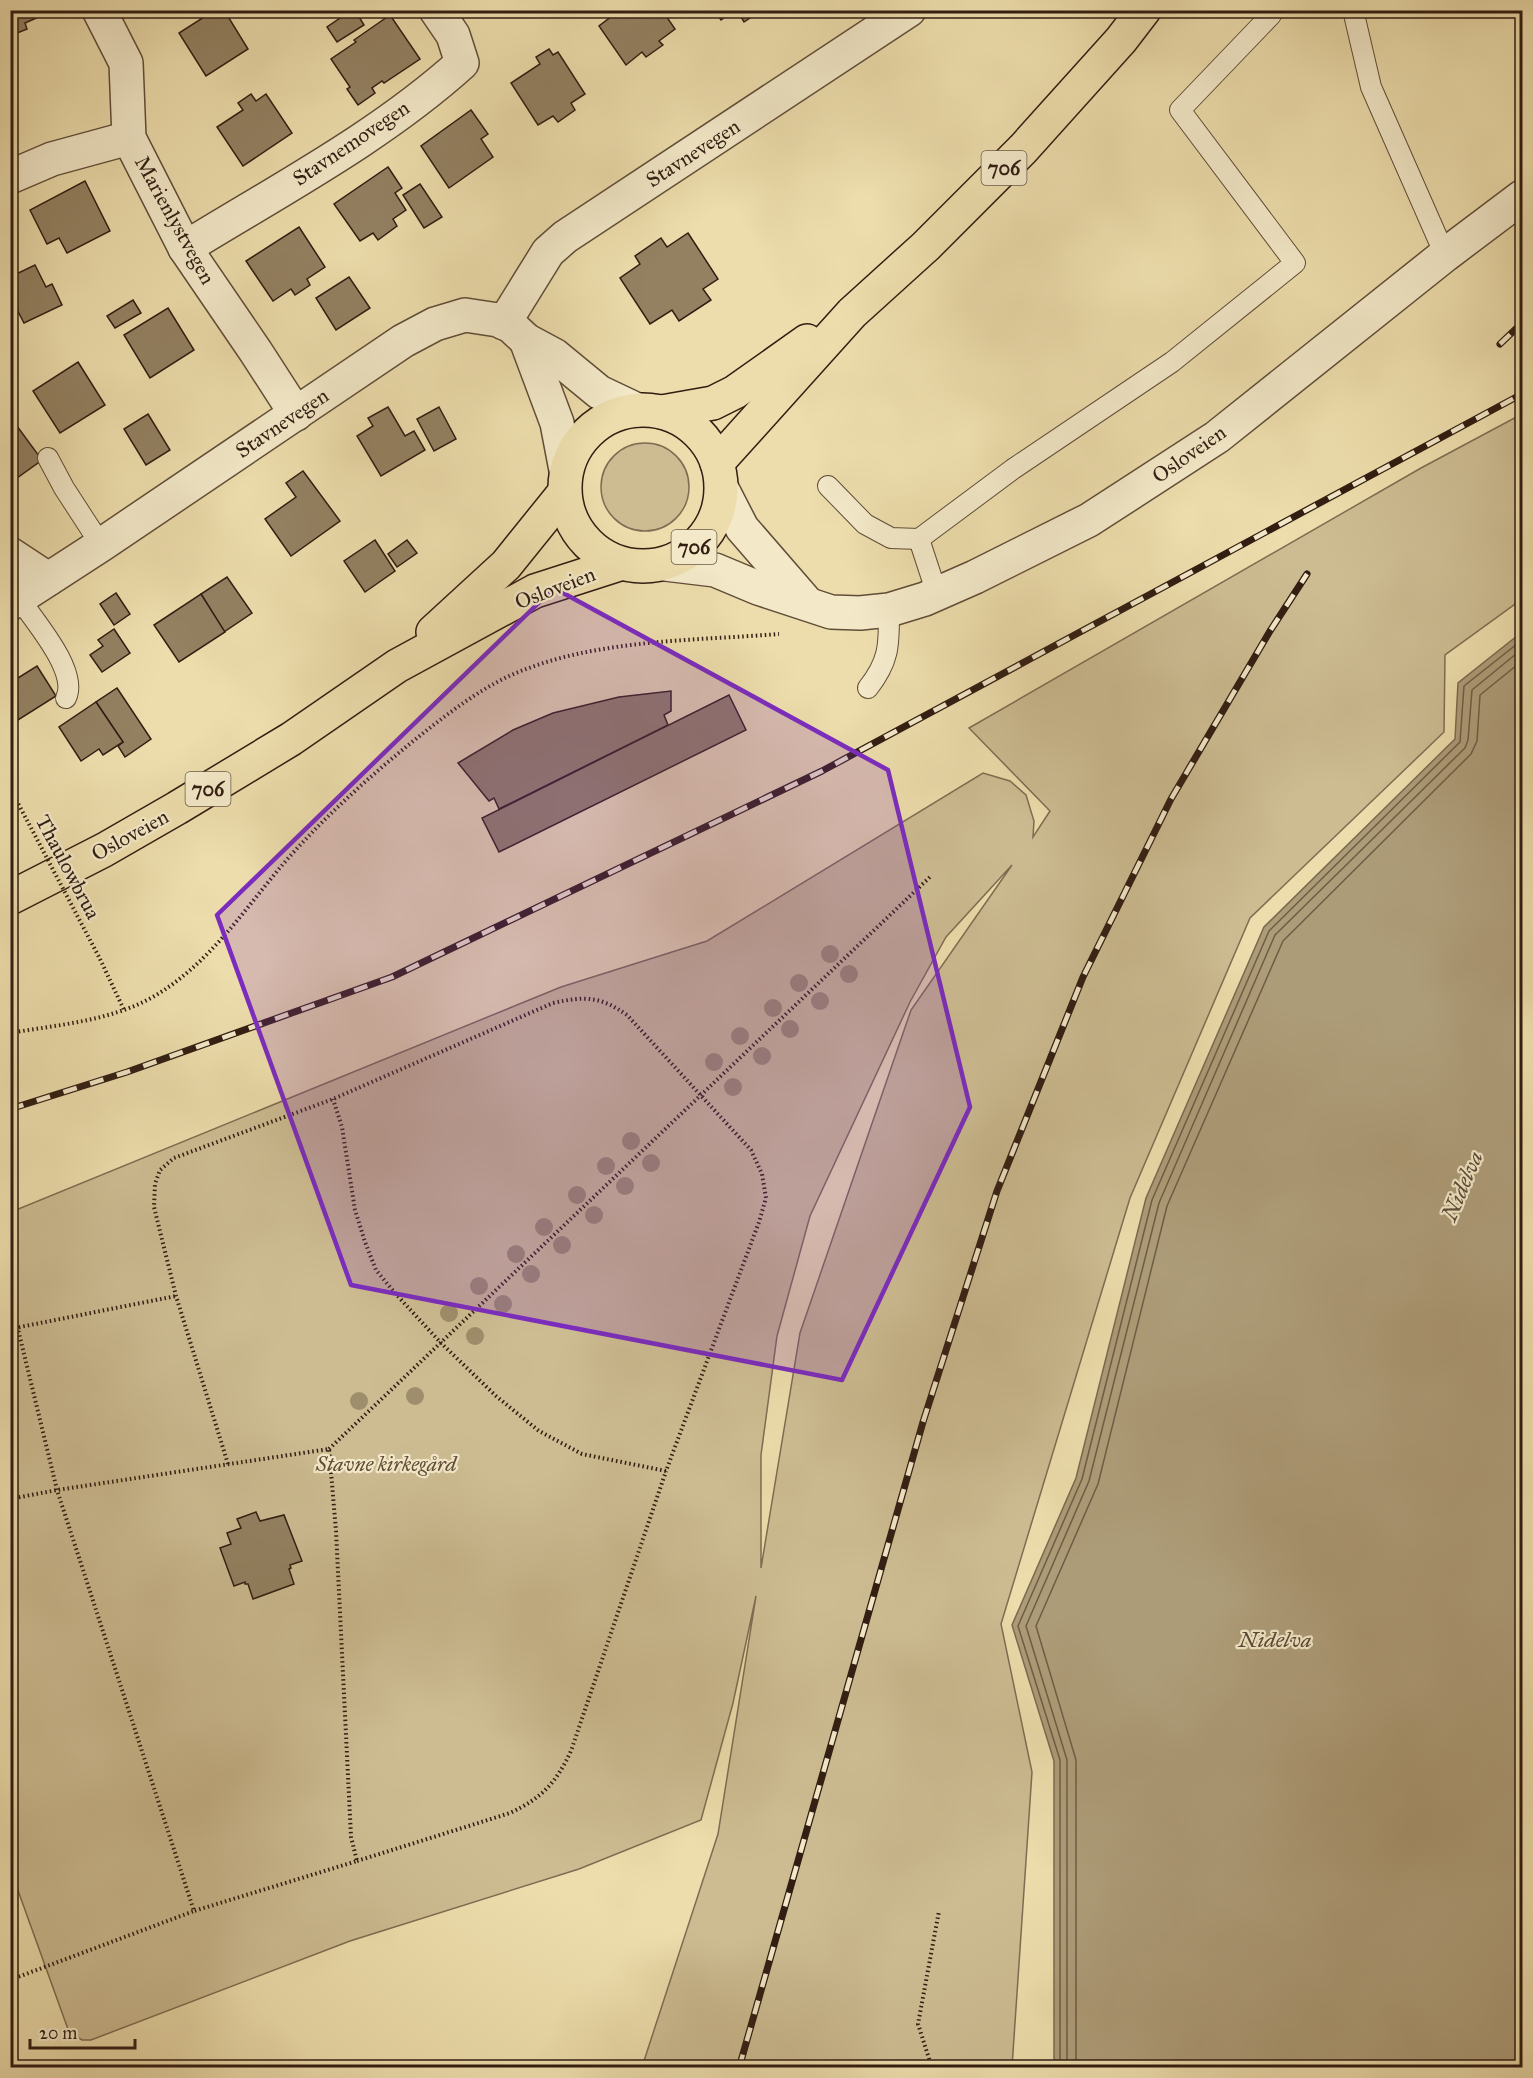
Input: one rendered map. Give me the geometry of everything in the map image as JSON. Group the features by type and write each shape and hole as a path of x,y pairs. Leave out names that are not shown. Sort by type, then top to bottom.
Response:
{"highway":[{"name":"706","path":"852,313 735,392 713,403 612,416 591,429 576,448 565,481 570,516 581,537 598,553 619,564 642,567 665,564 687,554 704,538 717,515 720,476 852,313 926,246 1023,149 1121,40 1144,10"},
{"path":"650,411 686,422 704,439 720,476"},
{"name":"Osloveien","path":"397,666 506,565 565,481"},
{"name":"Osloveien","path":"10,898 104,850 177,808 291,738 397,666 535,591 619,564"}],"street":[{"name":"Marienlystvegen","path":"99,10 126,63 129,138 185,248 296,414"},
{"name":"Stavnemovegen","path":"185,248 363,139 462,63 453,34 436,10"},
{"name":"Stavnevegen","path":"515,331 548,252 565,237 909,10"},
{"path":"10,177 52,159 129,138"},
{"name":"Osloveien","path":"665,564 715,570 758,588 831,612 860,613 889,610 937,594 1089,520 1217,436 1445,255 1522,197"},
{"name":"Stavnevegen","path":"15,601 403,341 435,324 465,315 484,317 515,331 554,355 599,392 650,411"},
{"path":"515,331 557,423 565,481"},
{"path":"720,476 742,528 808,605"},
{"path":"10,554 48,579"}],"lane":[{"path":"1353,10 1371,87 1445,255"},
{"path":"828,486 865,524 891,538 919,539 1013,469 1172,362 1295,263 1180,110 1271,15"},
{"path":"48,459 101,545"},
{"path":"919,539 937,594"},
{"name":"Stavnevegen","path":"15,601 65,668 70,691 66,698"},
{"path":"868,688 881,672 889,645 889,610"}],"path":[{"path":"10,1033 124,1010 168,988 201,961 285,862 381,767 431,727 480,693 507,678 540,664 602,649 779,634"},
{"name":"Thaulowbrua","path":"10,788 100,959 124,1010"},
{"path":"10,1499 329,1449 931,876"},
{"path":"10,1980 194,1911 510,1813 530,1803 548,1789 561,1772 571,1751 666,1472 759,1222 766,1198 762,1174 751,1150 627,1015 609,1002 573,999 553,1003 333,1099 174,1158 160,1170 155,1184 154,1207 176,1296 228,1464"},
{"path":"333,1099 342,1127 356,1210 376,1270 440,1342 496,1396 539,1431 582,1454 666,1472"},
{"path":"10,1296 57,1490 194,1911"},
{"path":"10,1329 176,1296"},
{"path":"329,1449 336,1531 351,1837 357,1861"},
{"path":"932,2067 918,2024 939,1911"}],"highlighted area":[{"path":"554,588 888,770 970,1107 842,1380 351,1285 217,915"}],"green space":[{"name":"Stavne kirkegård","path":"1522,414 1522,599 1445,655 1444,732 1250,918 1130,1198 1001,1624 1032,1772 1012,2067 642,2067 718,1834 756,1596 733,1703 701,1820 579,1869 350,1941 91,2040 82,2040 69,2032 11,1871 11,1212 561,987 707,941 983,773 1010,781 1026,795 1034,821 1033,837 1050,811 969,728 1421,468","holes":["1012,865 911,1010 800,1333 761,1568 761,1455 777,1336 810,1216 910,1002 946,937"]},
{"path":"645,443 670,450 682,462 689,487 682,512 670,524 645,531 620,524 608,512 601,487 608,462 620,450"}],"water":[{"name":"Nidelva","path":"1522,632 1522,2067 1054,2067 1054,1761 1012,1625 1076,1478 1146,1198 1264,927 1455,739 1458,683"}],"building":[{"path":"10,10 41,10 43,15 25,23 27,29 10,36"},
{"path":"215,10 224,10 248,49 206,76 179,33"},
{"path":"355,10 364,25 337,42 327,27"},
{"path":"620,10 662,10 675,29 659,41 663,45 646,57 642,52 626,65 599,26"},
{"path":"714,10 735,10 721,20"},
{"path":"737,10 762,10 744,22"},
{"path":"390,15 420,59 384,83 382,81 372,88 375,93 358,105 347,89 350,87 331,59"},
{"path":"549,49 553,55 558,52 585,94 571,103 575,110 558,122 553,116 538,125 511,83 540,64 536,57"},
{"path":"251,94 256,101 266,94 292,133 243,166 217,127 243,110 238,103"},
{"path":"471,110 488,134 481,139 493,157 449,188 421,146"},
{"path":"388,167 402,188 395,193 406,210 393,219 397,226 378,240 373,233 360,241 334,204"},
{"path":"85,181 110,231 67,253 59,238 47,244 30,210"},
{"path":"420,184 442,217 424,228 403,195"},
{"path":"299,227 325,267 307,279 310,285 295,295 291,289 273,301 246,261"},
{"path":"688,233 718,279 703,289 711,300 679,321 672,310 650,324 620,278 640,264 635,256 661,238 667,247"},
{"path":"35,265 46,287 52,284 62,305 24,323 10,296 10,277"},
{"path":"349,277 370,308 336,330 316,298"},
{"path":"133,300 141,313 115,328 107,316"},
{"path":"168,308 194,350 150,378 124,335"},
{"path":"78,362 105,405 60,433 33,391"},
{"path":"388,407 405,436 414,431 425,450 381,476 357,436 373,426 368,418"},
{"path":"439,407 456,439 434,451 417,419"},
{"path":"148,414 170,450 146,465 124,429"},
{"path":"14,422 42,460 10,483 10,424"},
{"path":"303,471 340,521 291,556 265,519 296,497 286,483"},
{"path":"375,540 395,571 365,592 344,561"},
{"path":"407,540 417,553 397,567 388,554"},
{"path":"227,577 252,613 224,632 201,594"},
{"path":"116,593 130,614 114,625 100,604"},
{"path":"201,594 225,632 179,662 154,625"},
{"path":"114,629 130,653 102,672 90,655 103,646 98,640"},
{"path":"37,666 56,696 18,720 10,707 10,683"},
{"path":"117,688 151,739 125,757 118,746 123,742 96,702"},
{"path":"671,691 671,711 664,715 668,725 499,809 494,798 489,801 458,763 513,730 553,713 619,697"},
{"path":"729,695 746,730 499,852 482,818"},
{"path":"96,702 123,742 103,755 99,749 81,761 59,727"},
{"path":"256,1512 260,1521 284,1515 302,1561 290,1565 289,1569 294,1584 253,1599 248,1584 245,1582 234,1586 220,1548 231,1544 227,1533 241,1528 237,1519"}],"railway":[{"path":"1500,344 1522,323"},
{"path":"10,1109 127,1072 392,977 822,771 1522,394"},
{"path":"739,2068 923,1422 997,1191 1083,977 1171,799 1270,631 1307,574"}]}
